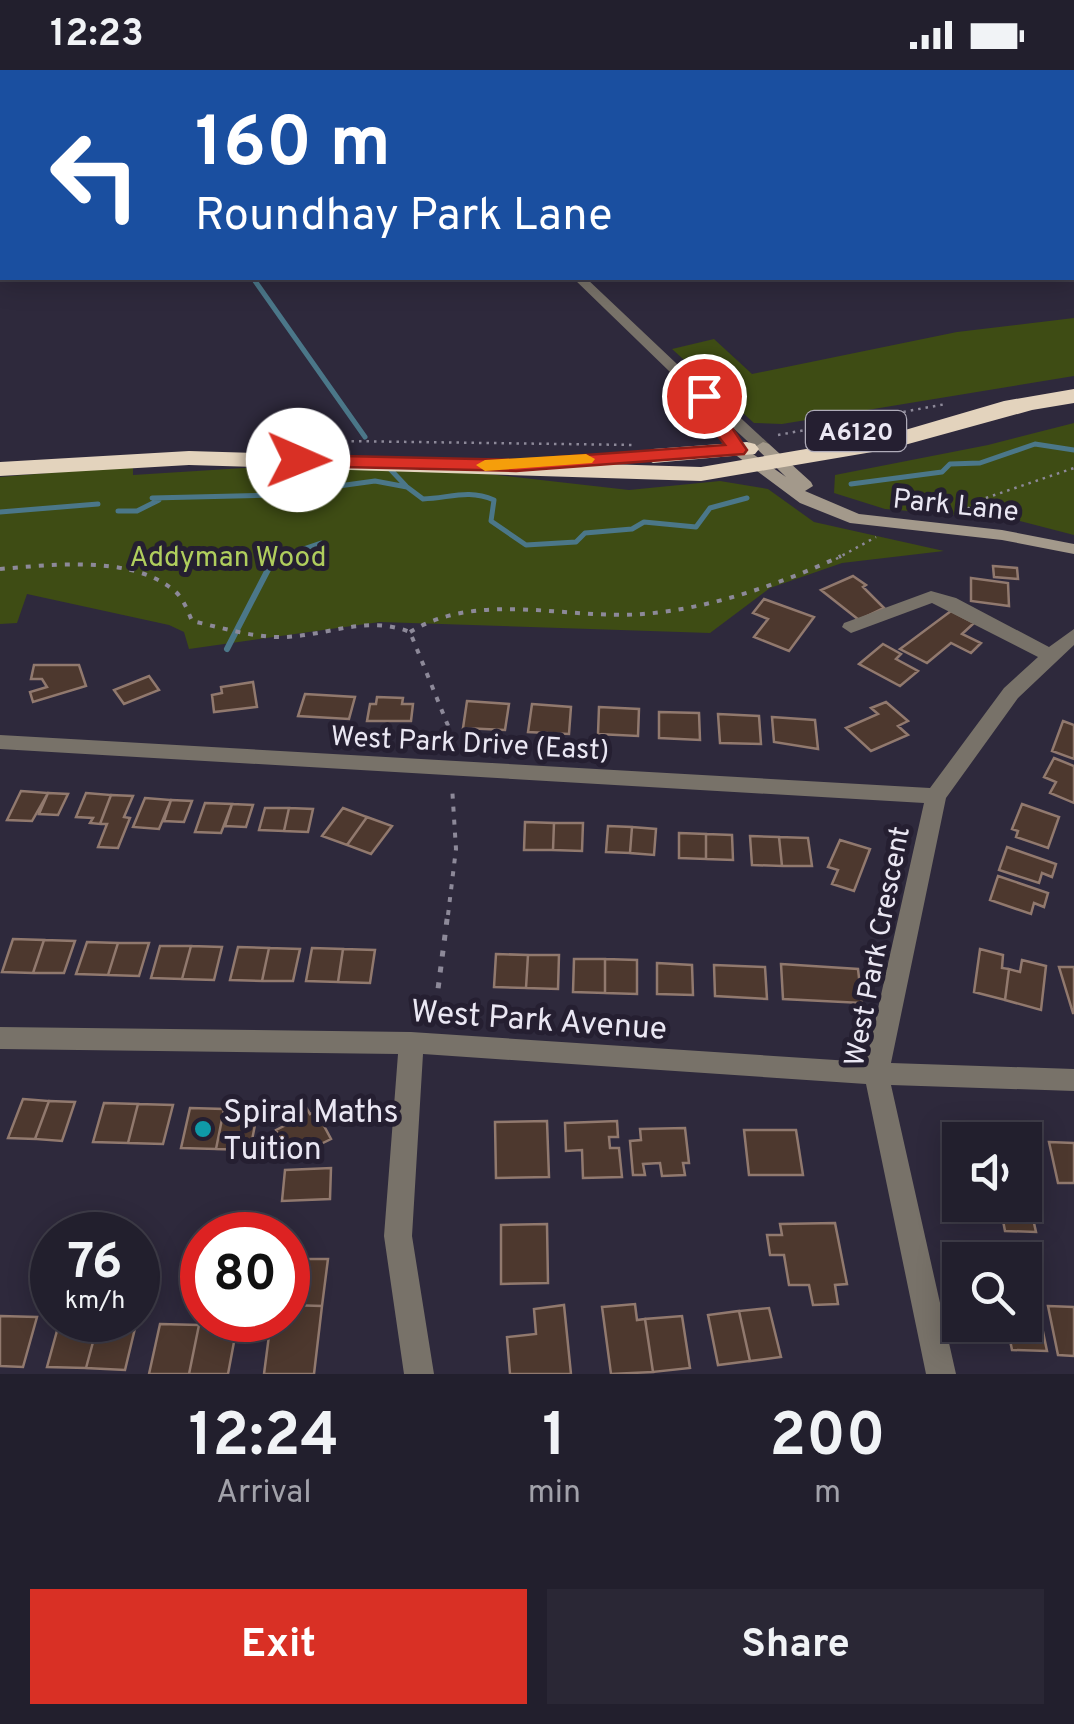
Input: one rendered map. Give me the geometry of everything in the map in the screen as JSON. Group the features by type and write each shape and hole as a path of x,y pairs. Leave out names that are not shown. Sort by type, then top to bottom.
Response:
{"highway":[{"name":"A6120","path":"0,469 189,458 516,466 651,475 764,452 962,426 1023,406 1074,396"}],"street":[{"path":"580,280 709,402 727,413 764,452"},
{"path":"709,402 712,417 764,452"},
{"name":"Park Lane","path":"764,452 806,498 833,510 881,525 959,530 1074,549"},
{"path":"851,627 931,597 950,602 1051,656"},
{"name":"West Park Crescent","path":"941,1374 876,1074 936,796 1011,693 1074,635"},
{"name":"West Park Drive (East)","path":"0,742 936,796"},
{"name":"West Park Avenue","path":"0,1038 421,1043 876,1074 1074,1080"},
{"path":"419,1374 398,1236 421,1043"}],"path":[{"path":"764,452 949,404"},
{"path":"959,530 971,504 994,500 1005,490 1040,483 1074,468"},
{"path":"410,632 439,617 480,610 589,617 694,606 875,540 881,525"},
{"path":"0,570 38,566 116,570 156,579 176,590 192,621 246,632 286,637 380,622 410,632 451,732 456,848 421,1043"}],"green space":[{"path":"1074,318 1074,376 782,424 754,423 672,349 714,339 752,374 957,332"},
{"path":"1074,423 1074,535 1016,520 885,509 834,493 835,475 988,445"},
{"name":"Addyman Wood","path":"133,466 133,475 244,468 443,469 629,490 720,481 768,489 814,522 944,551 842,563 770,588 710,633 380,622 189,649 184,632 169,625 27,594 17,623 0,624 0,477"}],"building":[{"path":"993,566 1017,568 1018,579 994,577"},
{"path":"853,576 866,585 863,587 884,608 859,620 821,590"},
{"path":"971,578 1008,583 1009,606 971,601"},
{"path":"764,599 814,617 789,651 754,637 768,619 753,613"},
{"path":"951,611 974,623 962,634 981,643 971,653 951,643 927,663 900,649"},
{"path":"883,644 901,654 896,659 918,671 900,686 859,664"},
{"path":"34,665 79,665 86,686 33,702 30,692 47,687 42,679 31,679"},
{"path":"149,676 159,690 124,704 114,690"},
{"path":"253,682 257,707 214,712 212,695 222,693 221,687"},
{"path":"305,694 355,697 349,719 298,716"},
{"path":"377,697 403,698 402,704 413,704 411,721 367,721 370,704 376,704"},
{"path":"467,701 509,704 505,730 463,728"},
{"path":"886,702 908,721 898,726 908,735 871,751 846,728 878,714 871,708"},
{"path":"532,704 571,707 569,734 528,732"},
{"path":"599,707 639,709 638,736 598,734"},
{"path":"659,712 699,713 700,740 659,738"},
{"path":"718,714 759,716 761,744 720,743"},
{"path":"772,717 815,720 818,749 774,742"},
{"path":"1063,721 1074,725 1074,759 1052,751"},
{"path":"1054,758 1074,766 1074,803 1050,793 1056,782 1044,777"},
{"path":"21,791 48,793 32,821 7,820"},
{"path":"48,793 68,794 58,815 39,814"},
{"path":"86,793 111,795 100,824 90,823 93,818 76,817"},
{"path":"111,795 133,796 124,817 130,818 118,848 98,847 107,824 100,824"},
{"path":"145,798 171,800 159,829 133,827"},
{"path":"171,800 192,801 184,822 164,821"},
{"path":"205,803 232,804 221,833 195,832"},
{"path":"232,804 253,805 246,827 225,826"},
{"path":"1022,804 1059,817 1048,848 1016,837 1018,831 1012,829"},
{"path":"265,808 289,808 284,831 259,830"},
{"path":"289,808 313,809 308,832 284,831"},
{"path":"343,808 367,817 347,845 322,836"},
{"path":"367,817 392,826 371,854 347,845"},
{"path":"525,822 554,823 553,850 524,850"},
{"path":"554,823 583,823 582,851 553,850"},
{"path":"608,826 632,827 630,853 606,852"},
{"path":"632,827 656,829 654,855 630,853"},
{"path":"679,833 706,834 706,859 679,858"},
{"path":"706,834 732,835 733,860 706,859"},
{"path":"750,836 779,837 782,866 752,865"},
{"path":"779,837 808,838 812,866 782,866"},
{"path":"840,840 870,849 854,891 832,884 838,870 828,867"},
{"path":"1007,847 1056,864 1052,877 1042,873 1039,883 999,870"},
{"path":"998,876 1048,893 1044,907 1034,903 1031,914 990,900"},
{"path":"13,939 44,940 33,973 2,972"},
{"path":"44,940 75,941 64,973 33,973"},
{"path":"87,942 118,943 108,975 76,974"},
{"path":"118,943 149,943 139,976 108,975"},
{"path":"160,946 191,946 182,979 151,978"},
{"path":"191,946 222,947 214,980 182,979"},
{"path":"238,947 269,948 262,981 230,980"},
{"path":"269,948 300,949 293,981 262,981"},
{"path":"312,948 343,949 338,982 306,981"},
{"path":"343,949 375,950 370,983 338,982"},
{"path":"980,949 1003,955 1002,968 1009,969 1005,1000 974,992"},
{"path":"496,954 528,955 526,988 494,987"},
{"path":"528,955 559,955 558,989 526,988"},
{"path":"574,959 605,959 605,993 573,992"},
{"path":"605,959 637,960 637,994 605,993"},
{"path":"1022,960 1046,966 1041,1010 1005,1000 1009,969 1020,972"},
{"path":"657,963 692,965 693,995 657,994"},
{"path":"781,964 858,969 862,1003 783,999"},
{"path":"714,965 765,967 767,999 715,996"},
{"path":"1059,967 1074,967 1074,1013 1073,1013"},
{"path":"23,1099 49,1101 35,1139 8,1138"},
{"path":"49,1101 75,1102 62,1141 35,1139"},
{"path":"104,1103 138,1104 128,1143 93,1142"},
{"path":"138,1104 173,1105 163,1144 128,1143"},
{"path":"304,1104 310,1114 316,1111 331,1139 290,1159 276,1130 288,1124 284,1115"},
{"name":"Spiral Maths Tuition","path":"190,1108 224,1109 216,1149 181,1148"},
{"path":"224,1109 258,1110 250,1150 216,1149"},
{"path":"547,1121 549,1177 496,1178 495,1122"},
{"path":"617,1121 618,1137 609,1137 610,1148 619,1148 622,1177 583,1178 582,1150 566,1151 565,1123"},
{"path":"685,1128 689,1163 683,1163 685,1175 662,1176 660,1163 643,1164 645,1175 633,1175 630,1141 641,1140 640,1129"},
{"path":"744,1130 796,1130 803,1175 749,1175"},
{"path":"1049,1142 1074,1143 1074,1183 1058,1183"},
{"path":"331,1168 330,1199 282,1201 285,1170"},
{"path":"1003,1222 1034,1222 1036,1232 1005,1231"},
{"path":"835,1223 847,1284 835,1285 838,1304 813,1305 809,1285 789,1285 784,1255 770,1255 767,1235 782,1235 780,1224"},
{"path":"547,1224 548,1283 501,1284 501,1225"},
{"path":"310,1259 328,1259 322,1306 310,1306"},
{"path":"635,1304 637,1320 645,1319 653,1372 611,1374 602,1307"},
{"path":"564,1305 571,1374 510,1374 507,1337 536,1334 534,1309"},
{"path":"310,1306 322,1306 314,1374 264,1374 268,1342 310,1342"},
{"path":"1048,1306 1074,1307 1074,1356 1058,1355"},
{"path":"769,1308 781,1357 750,1361 739,1311"},
{"path":"739,1311 750,1361 718,1365 708,1315"},
{"path":"0,1316 30,1317 30,1342 23,1367 0,1366"},
{"path":"682,1316 690,1368 653,1372 645,1319"},
{"path":"160,1324 180,1325 180,1342 196,1342 189,1374 149,1374 156,1342 160,1342"},
{"path":"1042,1327 1047,1351 1012,1350 1010,1342 1042,1342"},
{"path":"54,1342 93,1342 86,1368 47,1367"},
{"path":"93,1342 132,1342 125,1370 86,1368"},
{"path":"196,1342 234,1342 228,1374 189,1374"}],"waterway":[{"path":"255,281 365,437"},
{"path":"851,484 942,472 950,464 980,463 1035,444 1074,450"},
{"path":"390,469 406,486"},
{"path":"152,498 273,495 375,481 407,487 423,499 467,495 494,500 491,521 526,545 576,542 585,533 632,529 644,522 696,527 710,508 747,498"},
{"path":"118,511 137,511 159,500"},
{"path":"0,512 98,504"},
{"path":"274,559 321,543"},
{"path":"227,649 275,556"}],"slow traffic":[{"path":"485,465 586,459"}],"place":[{"name":"Spiral Maths Tuition","path":"203,1129"}],"route":[{"path":"298,460 516,466 738,450 712,417 704,396"}]}
